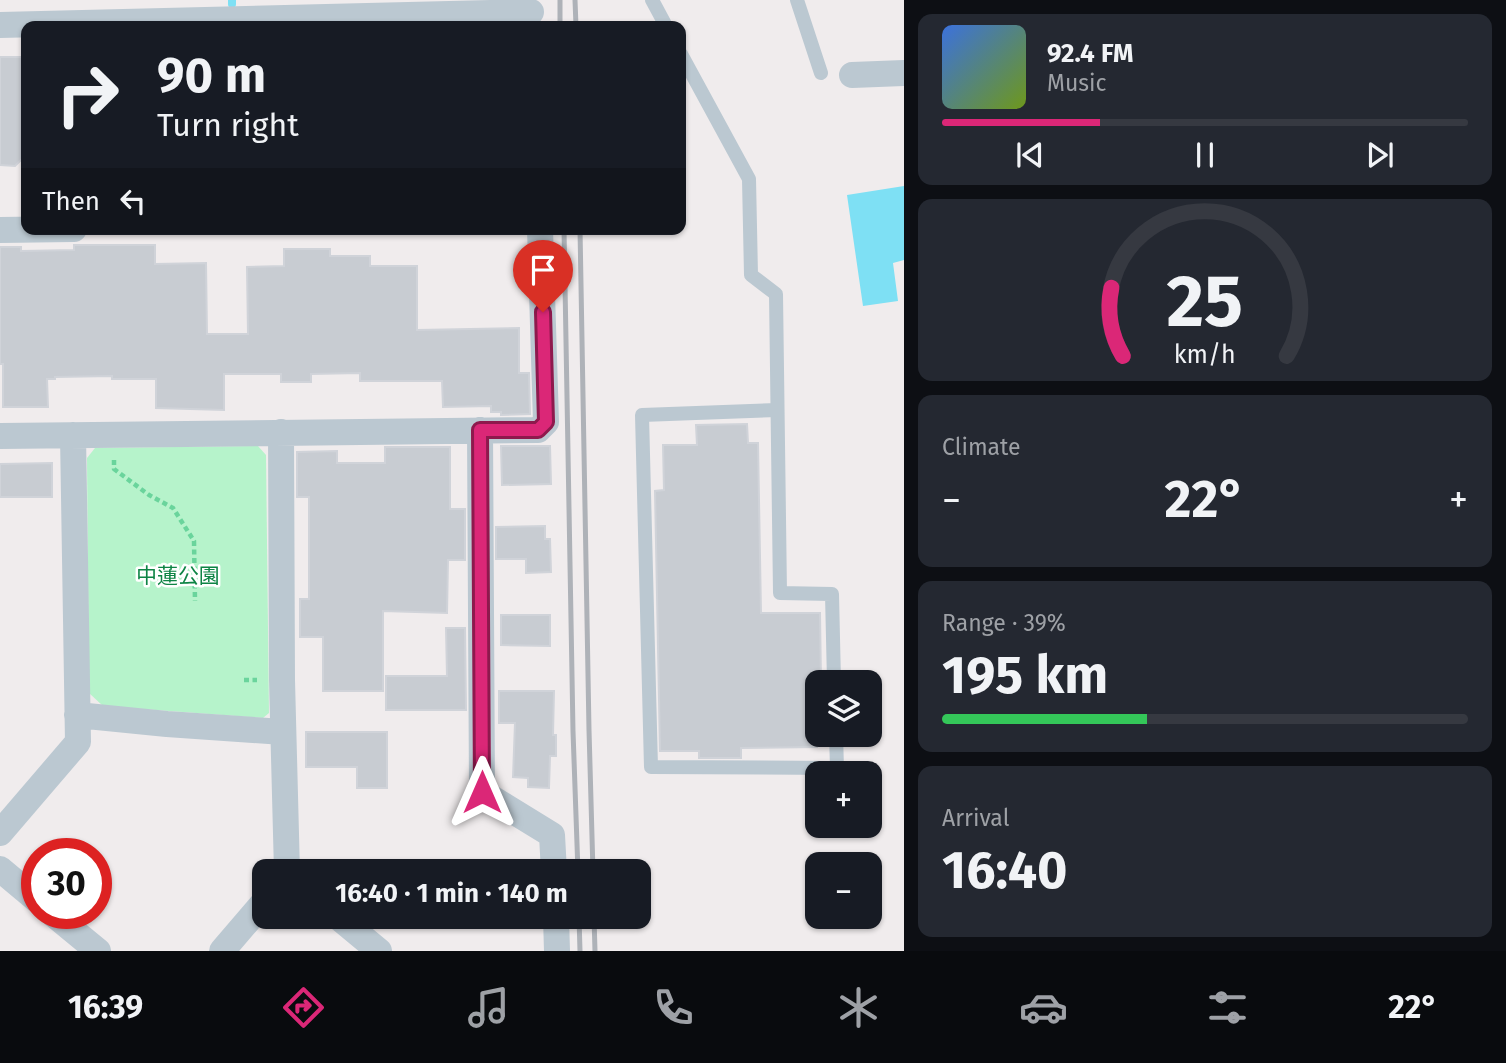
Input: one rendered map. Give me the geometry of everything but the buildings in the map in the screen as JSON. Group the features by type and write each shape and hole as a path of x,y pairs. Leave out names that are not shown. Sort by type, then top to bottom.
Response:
{"street":[{"path":"177,21 531,13"},
{"path":"0,25 21,25"},
{"path":"852,75 904,73"},
{"path":"0,230 21,230"},
{"path":"0,436 538,430 546,422 540,235"},
{"path":"480,430 482,792 552,835 553,859"},
{"path":"281,432 287,859"},
{"path":"0,833 78,742 73,435"},
{"path":"77,715 283,732"},
{"path":"0,869 21,887"},
{"path":"222,951 252,916"},
{"path":"71,929 98,951"},
{"path":"352,929 379,951"},
{"path":"556,929 557,951"}],"lane":[{"path":"652,0 663,21"},
{"path":"797,0 821,73"},
{"path":"686,63 749,179 751,275 776,294 780,593 832,594 834,670"},
{"path":"777,410 642,415 651,767 836,768 836,747"}],"path":[{"path":"114,434 114,469 149,495 173,508 194,541 195,601"}],"green space":[{"name":"中蓮公園","path":"258,446 266,455 269,713 263,718 103,706 89,693 87,458 95,448"}],"water":[{"path":"904,186 904,260 893,263 898,301 863,306 847,195"}],"railway":[{"path":"560,0 560,21"},
{"path":"575,0 576,21"},
{"path":"564,235 578,859"},
{"path":"580,235 593,859"},
{"path":"579,929 580,951"},
{"path":"594,929 595,951"}],"route":[{"path":"482,792 480,430 538,430 546,422 543,312"}]}
